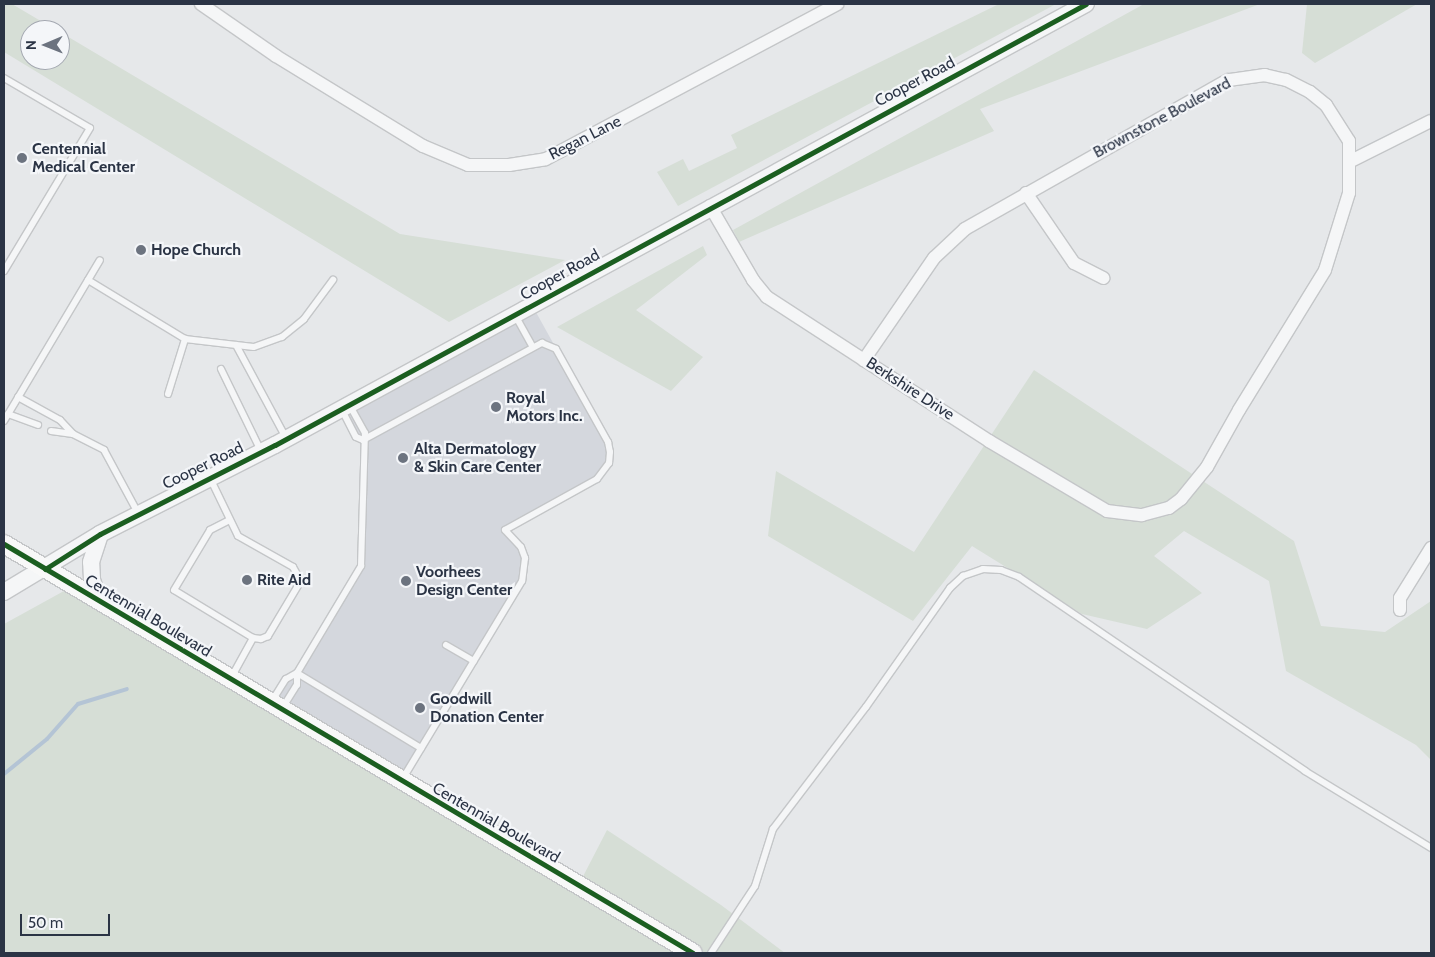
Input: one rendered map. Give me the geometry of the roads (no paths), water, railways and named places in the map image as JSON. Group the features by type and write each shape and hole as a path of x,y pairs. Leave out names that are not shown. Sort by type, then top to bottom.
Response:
{"main road":[{"name":"Centennial Boulevard","path":"4,544 276,708 694,953"}],"street":[{"name":"Regan Lane","path":"201,4 276,56 423,146 468,165 509,165 546,159 837,4"},
{"name":"Cooper Road","path":"4,592 45,569 100,534 286,439 710,206 1086,4"},
{"name":"Brownstone Boulevard","path":"864,360 934,258 964,229 1228,80 1247,75 1265,75 1286,80 1310,92 1326,105 1349,141 1351,161 1349,193 1336,242 1311,296 1239,410 1207,467 1181,499 1169,508 1152,512"},
{"path":"1351,161 1431,121"},
{"path":"1026,193 1074,263 1102,278"},
{"name":"Berkshire Drive","path":"710,206 753,280 768,297 989,441 1107,511 1124,515 1152,512"},
{"path":"99,601 92,579 91,562 100,534"},
{"path":"1400,610 1404,590 1431,548"}],"lane":[{"path":"4,78 90,128 4,271"},
{"path":"4,421 100,260"},
{"path":"88,280 185,339 254,347 282,337 304,318 333,280"},
{"path":"515,314 532,346"},
{"path":"168,394 185,339"},
{"path":"363,440 532,346 542,343 556,349 608,442 609,463 597,479 505,530 521,547 525,570 522,581 402,782"},
{"path":"236,345 286,439"},
{"path":"221,369 261,452"},
{"path":"18,397 60,420 73,434"},
{"path":"276,708 296,685 297,673 361,566 363,440 365,433 345,407"},
{"path":"8,414 38,426"},
{"path":"51,430 73,434 104,450 138,514"},
{"path":"210,477 238,536 293,567 298,576 298,584 268,636 254,638 174,590 210,530 230,520"},
{"path":"711,953 755,886 773,829 866,707 950,588 962,576 983,569 1001,570 1019,577 1305,771 1431,848"},
{"path":"230,679 254,638"},
{"path":"446,645 474,662"},
{"path":"276,708 286,679 297,673"},
{"path":"297,673 422,748"}],"waterway":[{"path":"4,774 47,739 78,704 127,689"}],"place":[{"name":"Centennial Medical Center","path":"22,158"},
{"name":"Hope Church","path":"141,250"},
{"name":"Royal Motors Inc.","path":"496,407"},
{"name":"Alta Dermatology & Skin Care Center","path":"403,458"},
{"name":"Rite Aid","path":"247,580"},
{"name":"Voorhees Design Center","path":"406,581"},
{"name":"Goodwill Donation Center","path":"420,708"}]}
